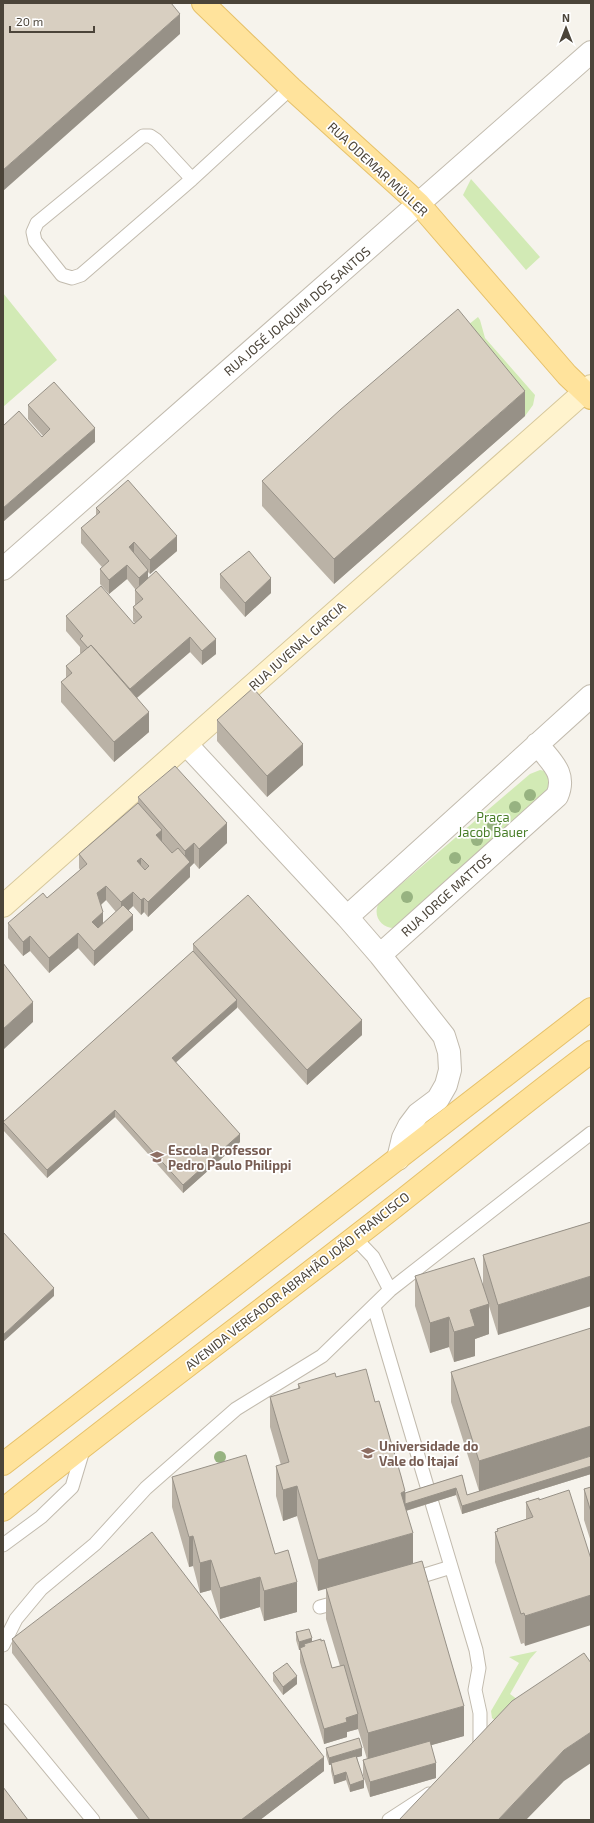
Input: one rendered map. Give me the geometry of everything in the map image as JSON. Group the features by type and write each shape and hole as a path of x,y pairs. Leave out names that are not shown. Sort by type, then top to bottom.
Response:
{"main road":[{"name":"RUA ODEMAR MÜLLER","path":"203,3 291,88 419,204 568,375 589,392"},
{"name":"RUA JUVENAL GARCIA","path":"3,906 589,392"},
{"path":"3,1464 591,1009"},
{"name":"AVENIDA VEREADOR ABRAHÃO JOÃO FRANCISCO","path":"3,1510 85,1444 591,1052"}],"street":[{"name":"RUA JOSÉ JOAQUIM DOS SANTOS","path":"3,569 591,52"},
{"path":"347,917 591,696"},
{"name":"RUA JORGE MATTOS","path":"380,955 557,796 561,786 560,773 537,744"},
{"path":"187,745 347,917 380,955 444,1036 450,1052 450,1070 446,1085 438,1099 418,1114 409,1126 403,1138 398,1159"}],"lane":[{"path":"192,179 156,140 150,136 143,136 37,223 33,232 35,242 62,275 72,278 81,275 192,179 291,88"},
{"path":"3,1645 16,1619 41,1589 95,1544 146,1488 236,1410 322,1356 390,1290 591,1133"},
{"path":"354,1237 373,1257 390,1290"},
{"path":"374,1307 476,1650 479,1668 475,1690 480,1713 480,1745"},
{"path":"3,1545 41,1517 72,1486 85,1444"},
{"path":"400,1583 451,1567"},
{"path":"320,1607 356,1596"},
{"path":"3,1711 93,1820"},
{"path":"469,1757 480,1745 493,1736"},
{"path":"389,1820 443,1786"}],"green space":[{"path":"471,179 540,257 526,270 463,195"},
{"path":"3,293 57,360 3,407"},
{"path":"478,317 485,338 535,395 533,405 525,416 458,333"},
{"name":"Praça Jacob Bauer","path":"540,770 545,771 554,785 394,928 385,926 379,920 377,916 377,908 379,903 530,774"},
{"path":"537,1651 530,1659 510,1694 525,1705 498,1723 492,1718 491,1711 519,1663 509,1657"}],"building":[{"path":"3,3 171,3 180,14 3,170"},
{"path":"458,309 525,391 334,559 262,481 340,410"},
{"path":"54,382 95,428 3,508 3,426 19,411 42,437 50,429 28,405"},
{"path":"128,480 177,536 150,560 134,542 129,547 148,570 139,578 127,565 109,580 100,569 109,561 81,528 100,512 96,508"},
{"path":"249,551 271,578 245,603 220,574"},
{"path":"156,571 216,639 202,651 190,637 130,689 91,645 88,648 80,639 83,636 66,616 101,586 134,624 142,617 133,607 143,599 135,590"},
{"path":"91,645 149,712 114,742 61,682 72,673 66,666"},
{"path":"253,688 303,744 267,776 217,720"},
{"path":"175,766 227,823 199,849 194,843 185,851 138,797"},
{"path":"138,803 162,830 156,835 172,853 178,848 190,862 148,902 144,898 141,900 133,892 121,902 106,886 97,893 103,912 92,922 98,928 123,905 133,915 94,951 78,933 49,958 30,936 23,942 8,923 43,893 47,898 87,864 79,854","holes":["141,858 149,866 145,870 137,861"]},
{"path":"248,895 362,1020 307,1070 193,944"},
{"path":"193,951 237,1000 172,1058 240,1134 183,1185 115,1110 47,1170 3,1122"},
{"path":"3,963 33,1002 3,1029"},
{"path":"591,1222 591,1276 498,1305 483,1255"},
{"path":"3,1232 54,1288 3,1335"},
{"path":"474,1258 489,1304 470,1310 475,1326 454,1332 449,1317 430,1323 415,1276"},
{"path":"591,1328 591,1426 479,1461 451,1372"},
{"path":"366,1369 375,1402 379,1401 401,1476 405,1491 401,1493 413,1533 318,1560 297,1486 283,1490 276,1466 289,1462 270,1397 300,1388 298,1384 335,1373 336,1377"},
{"path":"246,1455 275,1554 288,1550 297,1582 264,1591 260,1577 220,1588 211,1560 200,1563 193,1536 189,1537 172,1477"},
{"path":"591,1456 591,1466 462,1506 456,1488 405,1504 405,1493 462,1475 467,1495"},
{"path":"591,1487 591,1512 584,1489"},
{"path":"569,1490 591,1559 591,1595 525,1616 524,1613 521,1614 495,1532 498,1531 497,1529 533,1517 526,1502 539,1498 539,1500"},
{"path":"152,1532 324,1757 241,1820 150,1820 12,1639"},
{"path":"422,1561 464,1706 368,1733 326,1588"},
{"path":"309,1629 312,1638 299,1642 296,1632"},
{"path":"321,1639 321,1641 324,1640 332,1668 344,1665 358,1714 346,1718 347,1722 324,1729 300,1648 305,1646 304,1644"},
{"path":"584,1653 591,1663 591,1732 564,1750 498,1820 399,1820 512,1701"},
{"path":"287,1663 297,1676 283,1687 273,1673"},
{"path":"359,1738 362,1748 329,1758 326,1748"},
{"path":"430,1741 436,1763 370,1782 363,1760"},
{"path":"356,1756 364,1780 350,1785 346,1772 334,1776 331,1763"},
{"path":"3,1787 28,1820 3,1820"}],"place":[{"name":"Escola Professor Pedro Paulo Philippi","path":"157,1157"},
{"name":"Universidade do Vale do Itajaí","path":"368,1453"}]}
